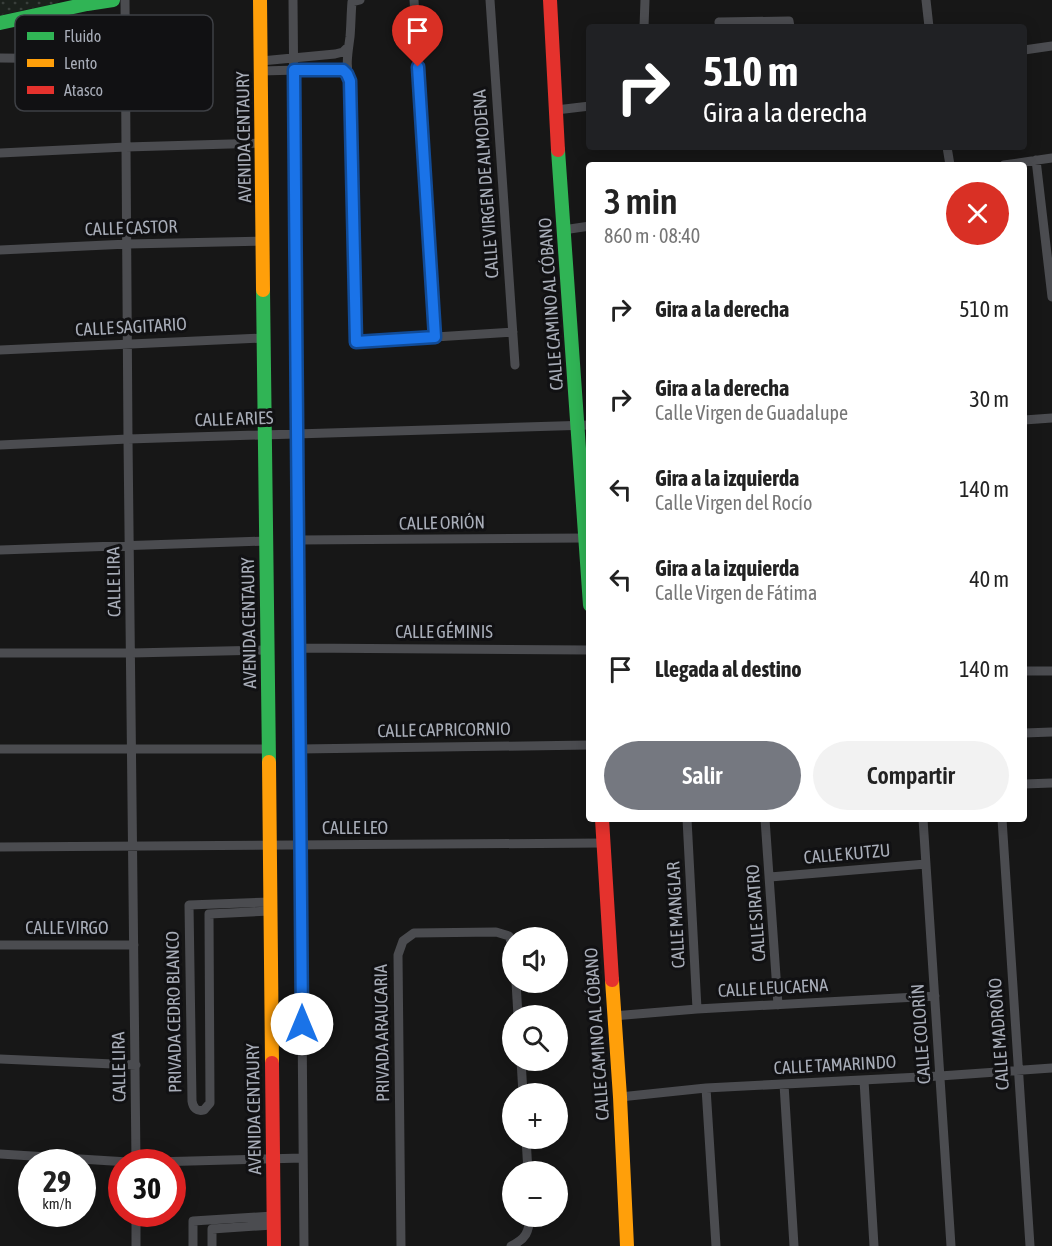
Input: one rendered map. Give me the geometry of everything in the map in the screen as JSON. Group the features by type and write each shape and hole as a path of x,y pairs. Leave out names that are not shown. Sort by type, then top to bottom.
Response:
{"street":[{"path":"33,15 87,2 113,0"},
{"name":"CALLE LIRA","path":"125,0 125,15"},
{"name":"AVENIDA CENTAURY","path":"260,0 274,1246"},
{"path":"294,0 304,1246"},
{"path":"414,0 435,337"},
{"name":"CALLE VIRGEN DE ALMODENA","path":"490,0 515,365"},
{"name":"CALLE CAMINO AL CÓBANO","path":"550,0 563,230 583,425 586,538"},
{"path":"644,24 645,0"},
{"path":"926,0 929,24"},
{"path":"347,74 348,47 356,1"},
{"path":"0,23 15,19"},
{"path":"719,24 719,22 789,21 790,24"},
{"path":"1027,50 1052,46"},
{"path":"261,66 294,58 336,54 348,47"},
{"path":"0,58 15,58"},
{"path":"261,66 294,70 343,70 350,81 356,342 513,332"},
{"path":"556,110 586,106"},
{"name":"CALLE LIRA","path":"126,111 136,1149"},
{"path":"0,153 262,143"},
{"path":"1023,162 1052,158"},
{"path":"1036,160 1052,297"},
{"path":"563,230 586,227"},
{"name":"CALLE CASTOR","path":"0,250 263,241"},
{"name":"CALLE SAGITARIO","path":"0,350 264,338"},
{"path":"1027,420 1052,418 1052,429"},
{"name":"CALLE ARIES","path":"0,445 297,433 583,425"},
{"name":"CALLE ORIÓN","path":"298,540 586,538"},
{"path":"0,550 266,541"},
{"name":"CALLE GÉMINIS","path":"299,648 586,650"},
{"path":"0,653 267,650"},
{"path":"1027,671 1052,671"},
{"path":"1027,733 1052,732"},
{"name":"CALLE CAPRICORNIO","path":"300,749 586,745"},
{"path":"0,749 268,749"},
{"path":"1027,784 1052,783"},
{"name":"CALLE CAMINO AL CÓBANO","path":"602,822 627,1246"},
{"name":"CALLE MANGLAR","path":"687,822 697,1009"},
{"name":"CALLE SIRATRO","path":"765,822 778,1005"},
{"name":"CALLE COLORÍN","path":"923,822 951,1246"},
{"name":"CALLE MADROÑO","path":"1002,822 1030,1246"},
{"name":"CALLE LEO","path":"0,847 603,843"},
{"name":"CALLE KUTZU","path":"770,877 926,864"},
{"name":"PRIVADA CEDRO BLANCO","path":"189,905 270,906 209,914 210,1102 207,1108 198,1110 192,1101 189,905"},
{"name":"PRIVADA ARAUCARIA","path":"401,1246 398,954 403,941 414,933 502,934"},
{"name":"CALLE VIRGO","path":"0,945 134,945"},
{"name":"CALLE LEUCAENA","path":"614,1016 697,1009 934,996"},
{"path":"0,1059 136,1065"},
{"name":"CALLE TAMARINDO","path":"620,1097 706,1088 1052,1068"},
{"path":"864,1080 874,1246"},
{"path":"784,1084 794,1246"},
{"path":"706,1088 716,1246"},
{"path":"0,1154 108,1161"},
{"path":"186,1161 303,1158"},
{"path":"193,1246 193,1221 273,1221"},
{"path":"212,1246 212,1229 273,1221"},
{"path":"136,1227 136,1246"},
{"path":"511,1246 519,1242 528,1232 529,1227"}],"shaded area":[{"path":"0,0 60,0 58,3 0,15"}],"traffic: fast":[{"path":"37,15 113,0"},
{"path":"0,23 15,20"},
{"path":"558,150 586,548"},
{"path":"263,290 269,762"}],"traffic: slow":[{"path":"260,0 263,290"},
{"path":"269,762 272,1063"},
{"path":"612,980 627,1246"}],"traffic: jam":[{"path":"550,0 558,150"},
{"path":"602,822 612,980"},
{"path":"272,1063 274,1246"}],"route":[{"path":"302,1024 294,70 343,70 350,81 356,342 435,337 418,67"}]}
